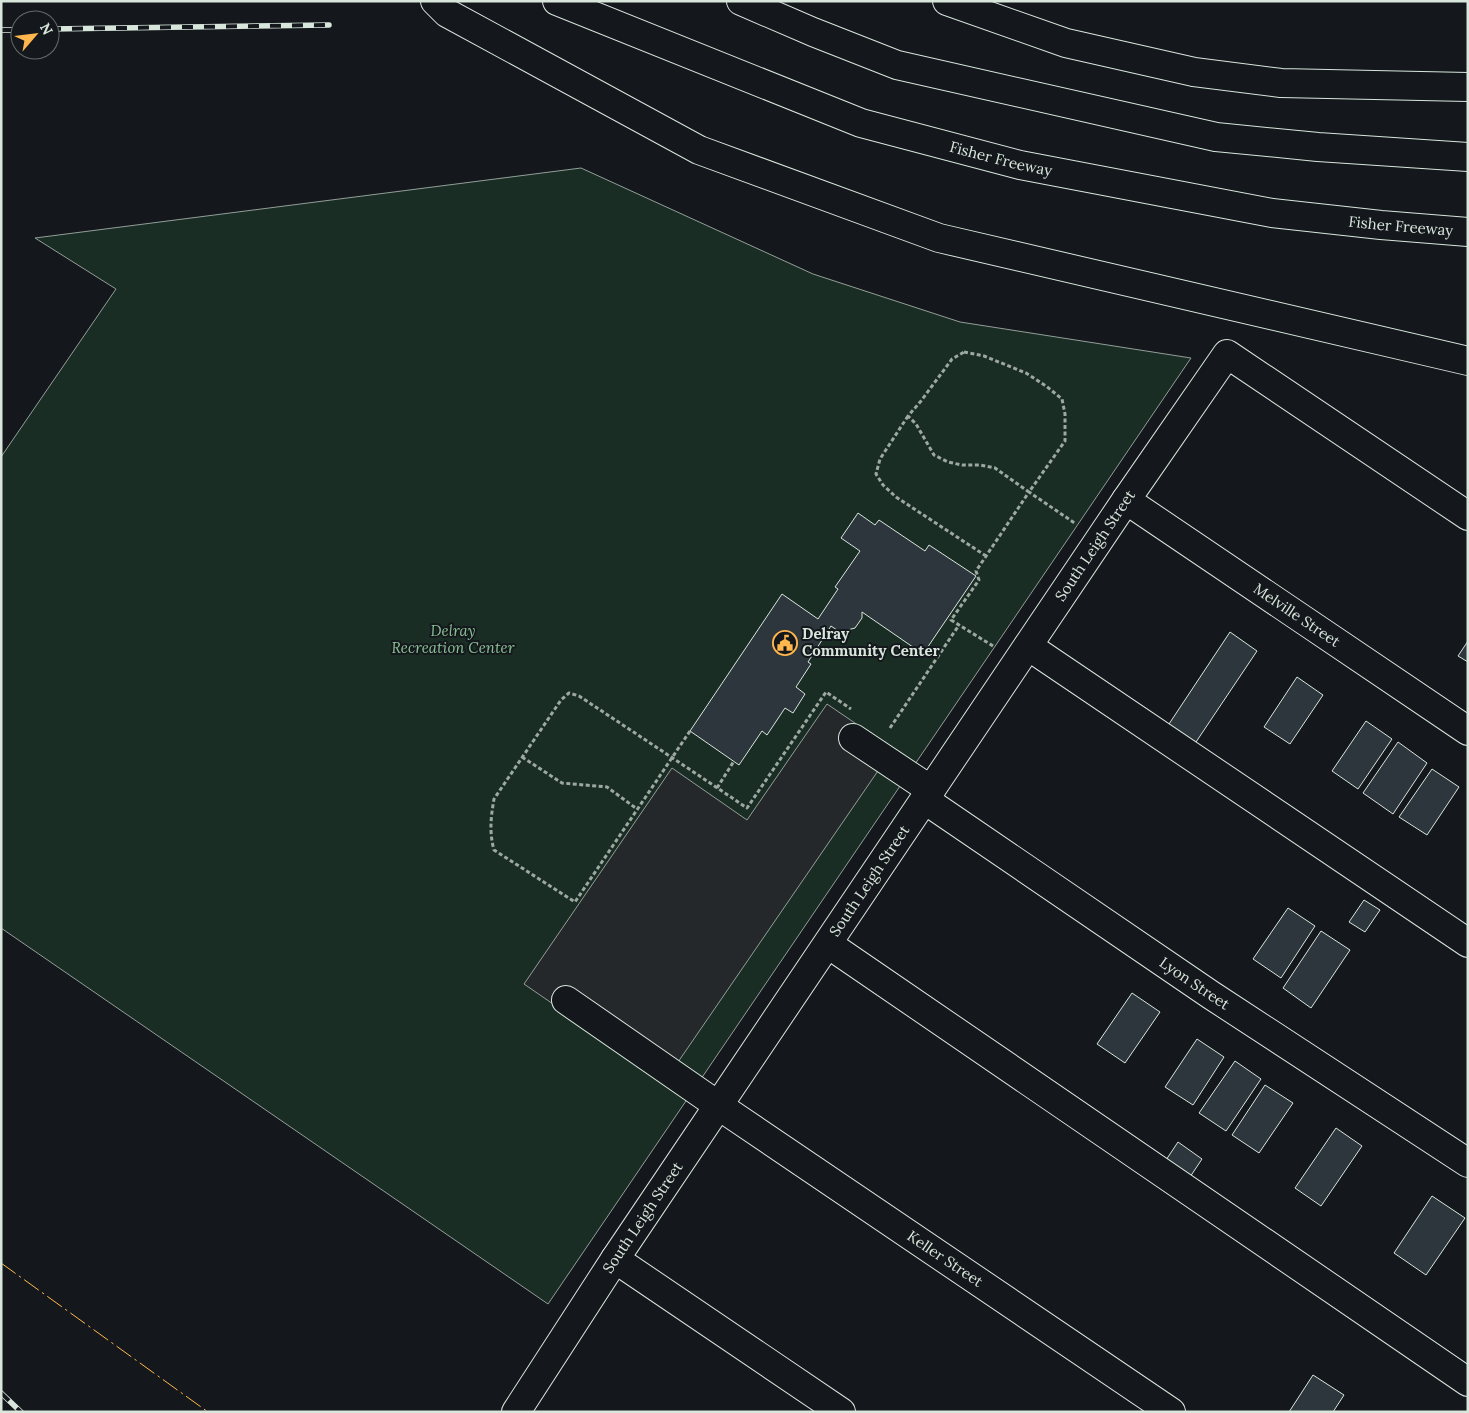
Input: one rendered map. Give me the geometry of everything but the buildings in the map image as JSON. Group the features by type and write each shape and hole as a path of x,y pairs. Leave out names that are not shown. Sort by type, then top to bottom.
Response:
{"main road":[{"path":"435,1 446,13 699,150 939,238 1468,361"},
{"name":"Fisher Freeway","path":"557,1 861,122 1020,165 1272,213 1468,232"},
{"path":"741,1 897,65 1207,135 1318,147 1468,157"},
{"path":"947,1 1066,43 1194,72 1281,83 1468,87"},
{"name":"South Leigh Street","path":"516,1412 615,1259 1126,500 1227,354 1468,516"},
{"name":"Melville Street","path":"1126,500 1468,731"},
{"path":"1028,646 1468,943"},
{"name":"Lyon Street","path":"855,726 928,795 1211,994 1468,1164"},
{"path":"828,944 1468,1382"},
{"name":"Keller Street","path":"566,1000 1171,1412"},
{"path":"615,1259 841,1412"}],"path":[{"path":"986,556 896,497 883,485 876,474 880,459 908,416 952,359 964,352 984,356 1026,373 1062,399 1065,414 1065,441 976,571 979,580 951,620 996,648"},
{"path":"908,416 916,424 934,455 948,462 962,465 980,465 995,468 1078,526"},
{"path":"887,733 959,625"},
{"path":"690,731 672,757 637,809 575,902 494,850 490,838 494,799 561,700 569,694 579,696 672,757 747,808 826,692 855,726"},
{"path":"522,757 562,783 607,788 637,809"},
{"path":"717,788 734,761"}],"green space":[{"name":"Delray Recreation Center","path":"581,168 813,274 960,322 1191,358 548,1304 1,928 1,457 116,289 35,238"}],"shaded area":[{"path":"827,704 893,749 665,1081 524,984 672,768 747,820"}],"railway":[{"path":"60,29 329,25"},
{"path":"1,30 10,30"},
{"path":"1,1393 21,1412"}],"power":[{"path":"1,1263 208,1412"}],"place":[{"name":"Delray Community Center","path":"785,643"}]}
